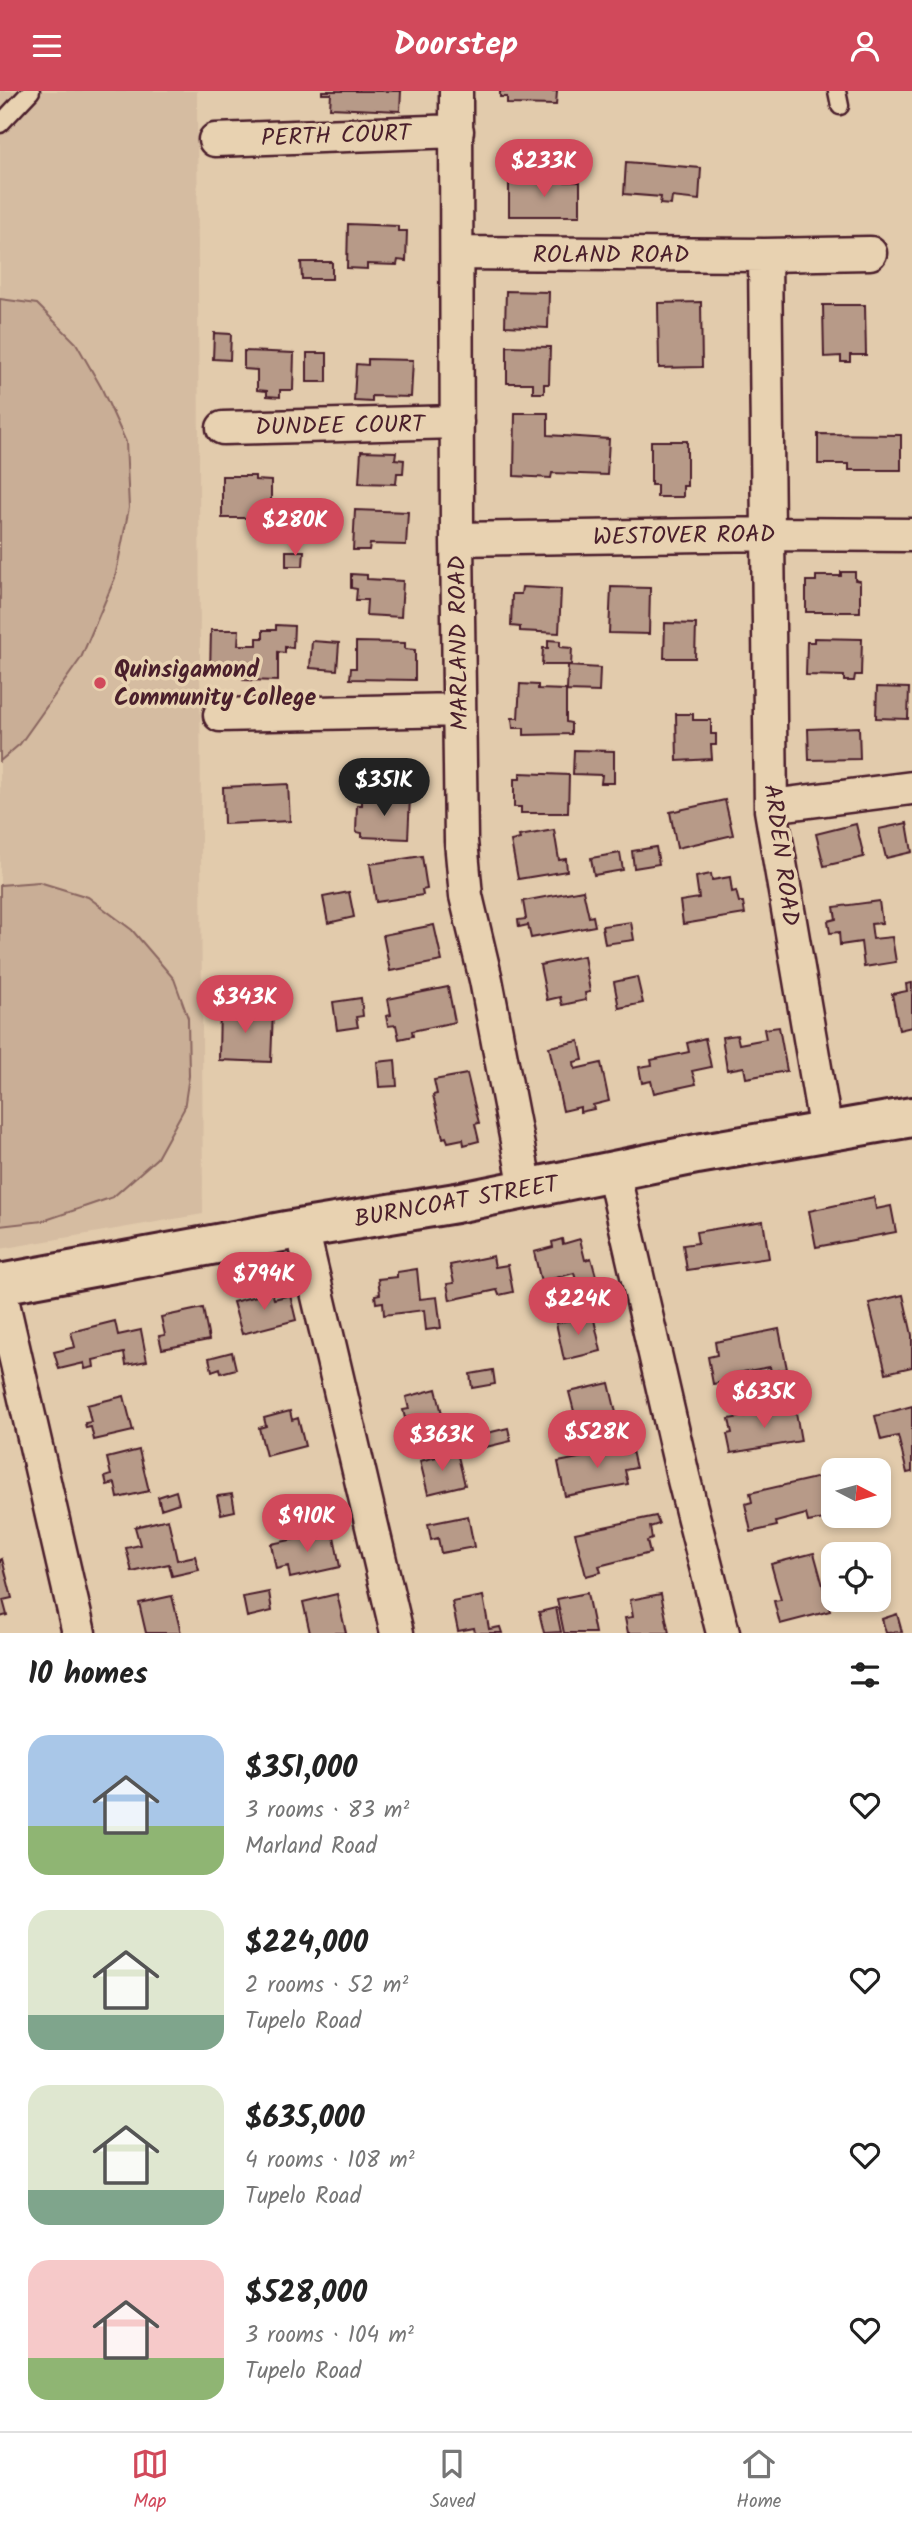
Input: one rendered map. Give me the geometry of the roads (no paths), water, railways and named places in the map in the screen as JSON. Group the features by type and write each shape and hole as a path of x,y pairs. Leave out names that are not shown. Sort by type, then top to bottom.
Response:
{"main road":[{"name":"BURNCOAT STREET","path":"0,1284 302,1228 456,1203 613,1171 912,1117"}],"street":[{"name":"MARLAND ROAD","path":"456,91 461,841 466,897 486,979 526,1188"},
{"name":"PERTH COURT","path":"215,140 457,131"},
{"name":"ROLAND ROAD","path":"457,253 870,253"},
{"path":"765,255 768,534"},
{"name":"DUNDEE COURT","path":"223,428 457,422"},
{"name":"WESTOVER ROAD","path":"457,539 768,534 912,535"},
{"name":"ARDEN ROAD","path":"768,534 771,806 826,1132"},
{"path":"220,715 459,709"},
{"path":"771,806 912,788"},
{"path":"613,1171 684,1480 723,1633"},
{"path":"302,1228 397,1633"},
{"path":"0,1290 79,1633"}],"lane":[{"path":"0,124 31,91"}],"place":[{"name":"Quinsigamond Community College","path":"100,683"}]}
